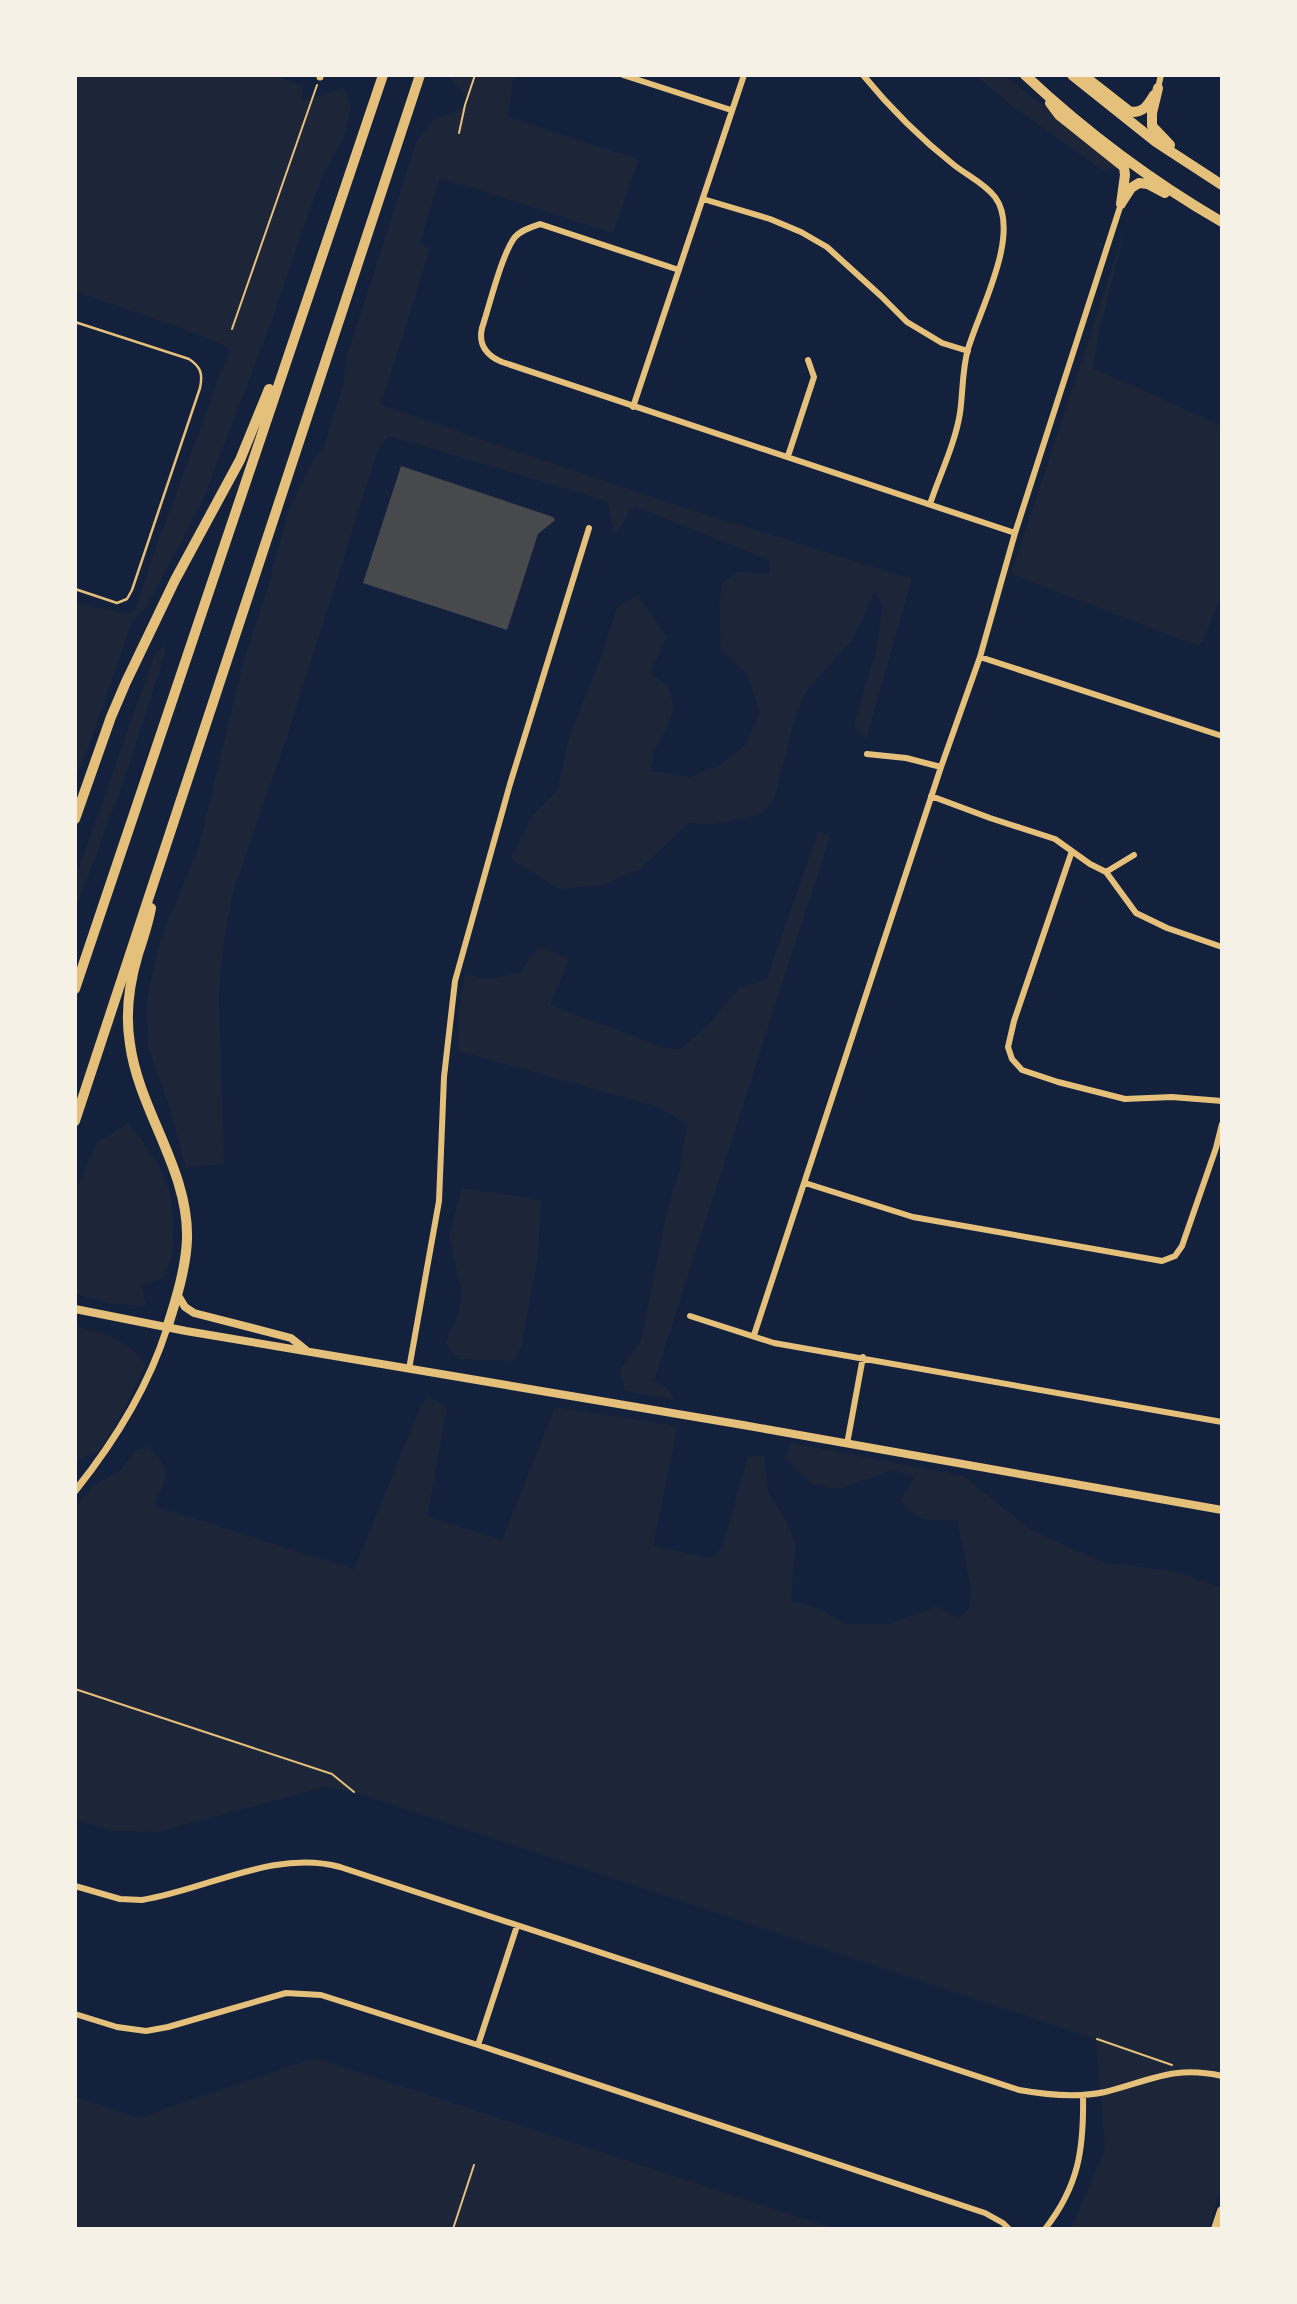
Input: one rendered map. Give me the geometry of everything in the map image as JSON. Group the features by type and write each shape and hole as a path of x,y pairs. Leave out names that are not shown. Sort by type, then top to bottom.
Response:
{"highway":[{"path":"75,989 383,75"},
{"path":"75,1121 420,75"},
{"path":"75,819 126,682 174,580 240,460 306,297"},
{"path":"155,880 149,922 131,984 127,1013 132,1057 139,1085 170,1161 184,1206 187,1237 177,1294 167,1328"}],"main road":[{"path":"1025,75 1119,154 1206,213"},
{"path":"1072,75 1156,142 1222,185"},
{"path":"1083,75 1124,108 1134,112 1146,107 1157,88"},
{"path":"1037,86 1059,115 1124,167 1121,204"},
{"path":"1157,88 1152,126 1201,173"},
{"path":"1121,204 1134,184 1143,183 1222,222"},
{"path":"177,1294 185,1307 194,1313 290,1338 309,1352"},
{"path":"75,1309 167,1328 1222,1510"},
{"path":"1216,2229 1222,2211"}],"street":[{"path":"624,75 731,110"},
{"path":"634,407 744,75"},
{"path":"863,75 890,107 922,137 954,165 982,184 996,199 1004,216 1000,256 968,351 960,412 930,503"},
{"path":"1157,88 1161,75"},
{"path":"703,199 770,219 810,237 827,247 855,271 907,323 942,342 968,351"},
{"path":"754,1335 931,796 980,657 1015,533 1121,204"},
{"path":"679,270 540,225 517,234 505,258 480,334 483,347 490,356 502,362 1015,533"},
{"path":"788,456 814,377 808,360"},
{"path":"409,1369 439,1201 444,1077 455,981 510,784 589,528"},
{"path":"980,657 1222,736"},
{"path":"867,754 906,758 941,767"},
{"path":"931,796 1055,839 1105,872 1136,913 1167,928 1222,947"},
{"path":"1072,851 1014,1021 1008,1047 1012,1059 1022,1070 1125,1099 1172,1097 1222,1101"},
{"path":"1105,872 1134,855"},
{"path":"805,1184 914,1217 1161,1261 1175,1256 1182,1246 1222,1124"},
{"path":"690,1316 774,1343 1222,1422"},
{"path":"75,1490 108,1450 128,1418 167,1328"},
{"path":"847,1444 863,1357"},
{"path":"75,1886 120,1899 142,1900 273,1865 313,1861 340,1867 1004,2086 1048,2094 1083,2095 1105,2092 1170,2073 1190,2071 1222,2076"},
{"path":"478,2045 517,1926"},
{"path":"75,2014 117,2027 146,2031 286,1993 310,1993 331,1997 985,2213 1009,2229"},
{"path":"1045,2229 1063,2203 1077,2172 1083,2140 1083,2095"}],"lane":[{"path":"75,322 189,359 198,365 202,376 127,599 117,603 75,589"}],"path":[{"path":"459,133 475,75"},
{"path":"232,330 318,76"},
{"path":"75,1689 332,1774 354,1792"},
{"path":"1097,2039 1190,2071"},
{"path":"453,2229 474,2165"}],"shaded area":[{"path":"75,75 270,75 303,86 302,101 345,88 351,106 345,134 321,179 269,328 202,502 146,608 132,621 86,754 75,776 75,603 129,614 136,610 153,556 230,348 75,291"},
{"path":"448,75 514,75 508,117 639,160 613,233 440,178 420,243 430,249 381,405 670,503 912,579 866,740 854,724 876,651 883,605 875,591 853,639 807,690 796,714 774,800 760,815 710,825 689,823 640,869 603,885 559,889 511,859 533,815 557,791 570,734 600,660 617,607 638,595 667,637 650,673 668,686 674,707 668,726 654,751 651,771 690,777 720,765 746,744 759,713 748,675 721,650 719,607 722,583 737,572 770,574 769,560 634,506 614,536 608,503 389,436 379,447 287,737 233,892 223,947 219,998 224,1164 186,1167 167,1100 148,1047 147,999 160,941 199,846 243,664 288,512 311,464 325,444 343,384 348,352 417,141 433,119 451,114 470,103"},
{"path":"975,75 1004,75 1119,167 1102,170 1011,105"},
{"path":"1126,225 1099,332 1093,368 1222,426 1222,593 1203,641 1198,646 1011,574"},
{"path":"166,645 125,777 75,911 75,879 155,653"},
{"path":"818,831 830,836 654,1381 669,1389 674,1400 625,1391 620,1370 641,1340 666,1215 680,1169 687,1124 655,1106 458,1051 459,1007 465,974 487,979 520,973 536,951 550,951 569,960 550,1005 665,1048 681,1049 710,1023 739,988 767,979"},
{"path":"128,1123 161,1170 170,1194 172,1209 171,1258 164,1278 142,1285 146,1306 113,1304 75,1294 75,1192 97,1142"},
{"path":"462,1188 541,1200 538,1258 521,1348 513,1361 458,1359 446,1344 458,1317 462,1294 449,1235"},
{"path":"75,1326 123,1343 146,1365 114,1428 98,1452 75,1460"},
{"path":"428,1397 447,1409 427,1517 502,1540 555,1407 678,1426 653,1546 710,1558 722,1548 748,1457 764,1456 768,1492 787,1522 796,1544 791,1601 815,1607 847,1624 888,1624 937,1606 957,1619 969,1609 971,1589 957,1520 931,1520 913,1513 900,1500 915,1477 892,1470 839,1489 812,1484 785,1458 791,1443 963,1476 1031,1530 1102,1562 1175,1571 1222,1588 1222,2185 1208,2229 1071,2229 1105,2149 1096,2039 354,1792 325,1787 158,1832 112,1831 75,1819 75,1509 93,1486 121,1470 134,1452 148,1446 162,1463 166,1474 154,1506 354,1569 422,1403"},
{"path":"315,2058 836,2229 75,2229 75,2096 138,2118"}],"building":[{"path":"401,466 553,517 555,520 538,534 507,630 363,583"}]}
